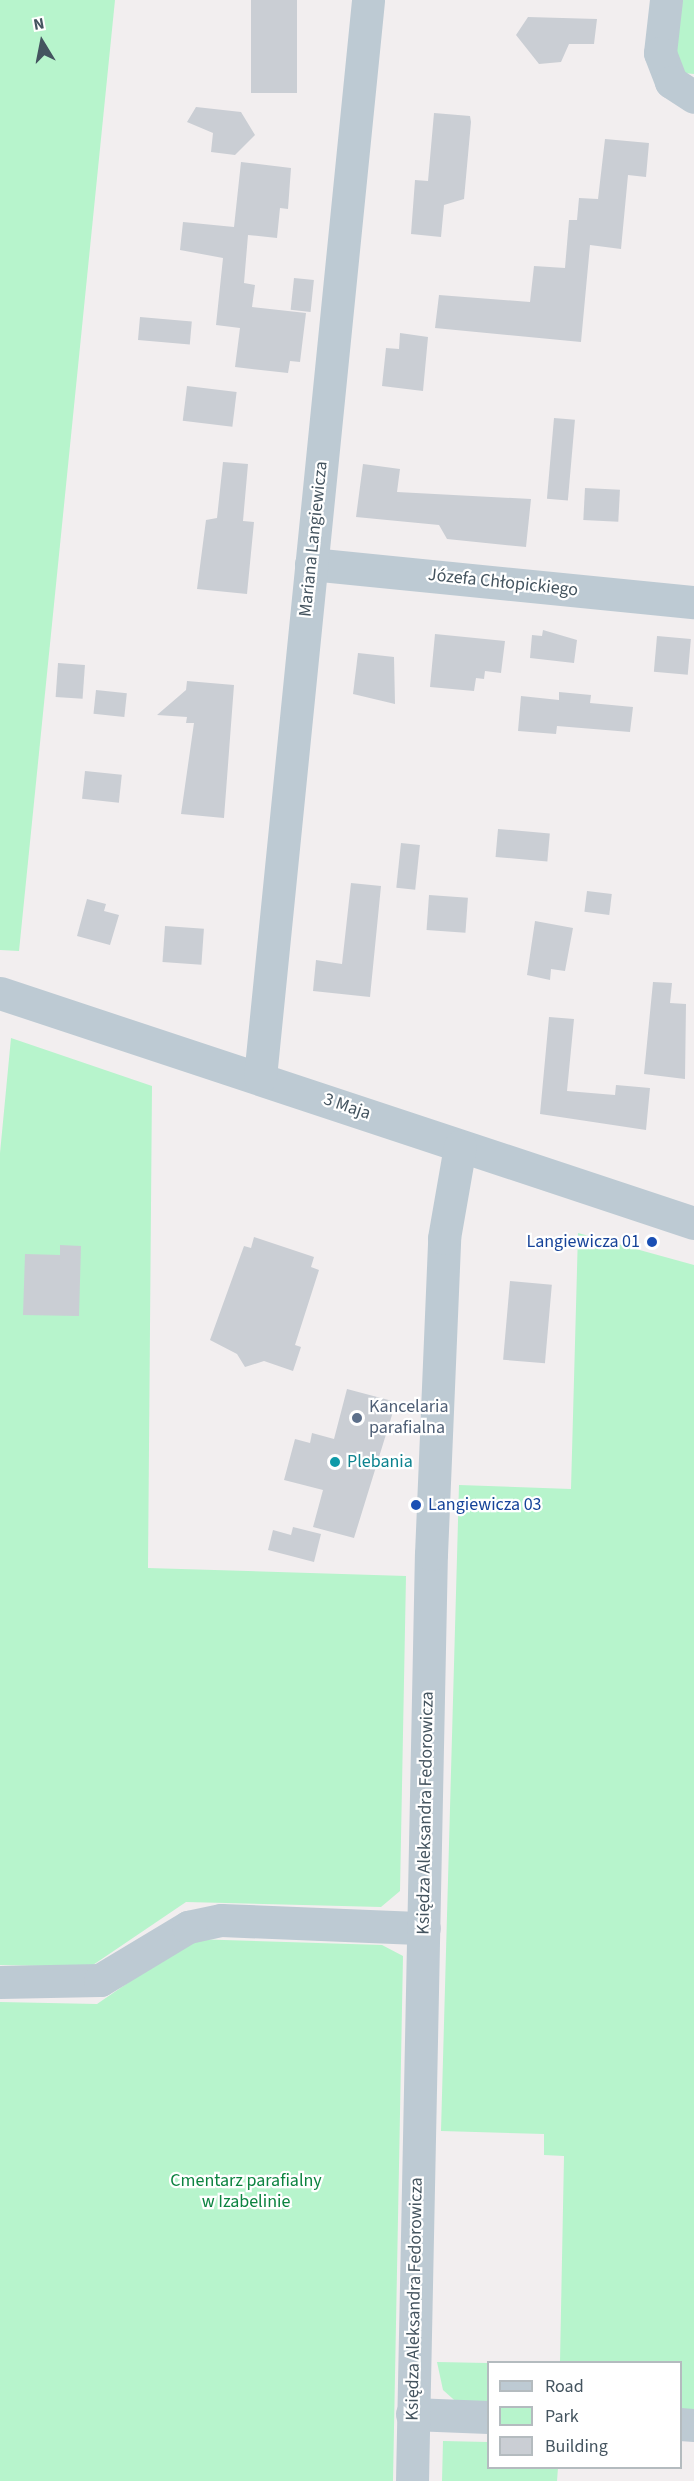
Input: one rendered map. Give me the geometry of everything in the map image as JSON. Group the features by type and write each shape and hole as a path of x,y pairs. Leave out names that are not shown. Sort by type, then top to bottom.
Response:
{"street":[{"name":"Mariana Langiewicza","path":"260,1077 368,0"},
{"path":"666,0 660,53 671,82 694,97"},
{"name":"Józefa Chłopickiego","path":"311,564 694,602"},
{"name":"3 Maja","path":"0,993 260,1077 694,1223"},
{"name":"Księdza Aleksandra Fedorowicza","path":"412,2481 424,1928 444,1238 460,1146"},
{"path":"0,1982 100,1980 188,1927 222,1920 424,1928"},
{"path":"412,2414 487,2417"}],"green space":[{"path":"0,0 115,0 19,951 0,950"},
{"path":"676,0 694,0 694,74 683,73 672,47"},
{"path":"11,1038 152,1086 148,1568 406,1576 400,1891 381,1907 186,1902 90,1967 0,1965 0,1153"},
{"path":"578,1233 694,1265 694,2409 682,2409 682,2361 560,2361 564,2156 544,2155 544,2134 441,2131 459,1485 571,1489"},
{"name":"Cmentarz parafialny w Izabelinie","path":"192,1939 382,1945 403,1956 393,2481 0,2481 0,2002 97,2004"},
{"path":"437,2362 487,2363 487,2406 461,2406 443,2390"},
{"path":"443,2441 487,2442 487,2469 558,2469 557,2481 442,2481"}],"building":[{"path":"251,0 297,0 297,93 251,93"},
{"path":"528,17 597,19 594,44 569,44 561,62 539,64 516,35"},
{"path":"196,107 241,112 255,135 235,155 211,152 213,133 187,122"},
{"path":"434,113 470,116 471,122 464,199 444,205 441,237 411,234 415,180 428,181"},
{"path":"605,139 649,143 646,177 628,175 621,249 590,245 581,342 435,328 439,295 530,302 534,266 565,268 569,220 577,220 579,198 598,199"},
{"path":"241,162 291,168 288,209 280,208 277,238 248,235 244,283 255,285 252,307 306,313 300,362 290,361 288,373 235,367 240,328 216,325 223,258 180,250 183,222 234,227"},
{"path":"294,278 314,280 311,312 291,310"},
{"path":"140,317 192,322 190,344 138,340"},
{"path":"400,333 428,337 423,391 382,386 386,348 399,349"},
{"path":"187,386 237,392 232,427 183,421"},
{"path":"554,418 575,420 568,501 547,499"},
{"path":"223,462 248,464 243,521 254,522 247,594 197,589 206,520 217,518"},
{"path":"363,464 400,469 397,492 531,499 526,547 447,539 439,525 356,517"},
{"path":"585,488 620,490 618,522 583,520"},
{"path":"543,630 577,640 574,663 530,658 532,635 542,636"},
{"path":"435,634 505,641 501,673 485,671 484,679 476,678 474,691 430,687"},
{"path":"657,636 691,639 688,675 654,672"},
{"path":"358,653 394,657 395,704 353,694"},
{"path":"58,663 85,665 83,699 56,697"},
{"path":"187,681 234,685 224,818 181,814 194,723 186,723 187,717 157,715 186,690"},
{"path":"96,690 127,693 124,717 93,714"},
{"path":"559,692 591,695 590,703 633,707 630,732 557,726 556,734 518,731 521,696 559,700"},
{"path":"85,771 122,775 119,803 82,799"},
{"path":"498,829 550,834 547,861 496,857"},
{"path":"401,843 420,845 415,890 396,888"},
{"path":"351,883 381,886 370,997 313,991 316,960 342,964"},
{"path":"587,891 612,894 609,915 584,912"},
{"path":"429,895 468,898 465,933 427,930"},
{"path":"87,899 106,904 104,911 119,915 110,945 77,936"},
{"path":"535,921 573,928 565,971 551,969 550,980 527,975"},
{"path":"165,926 204,929 201,965 162,962"},
{"path":"653,982 672,983 670,1003 686,1004 685,1079 644,1074"},
{"path":"549,1017 574,1019 567,1091 615,1095 616,1085 650,1088 646,1130 540,1114"},
{"path":"254,1237 314,1257 311,1267 319,1270 295,1345 301,1347 293,1371 264,1361 245,1367 237,1354 210,1340 244,1246 251,1248"},
{"path":"60,1245 81,1246 79,1316 23,1315 25,1254 60,1255"},
{"path":"510,1281 552,1285 545,1363 503,1360"},
{"name":"Plebania","path":"347,1389 396,1402 354,1538 313,1527 323,1490 284,1480 295,1439 310,1443 312,1433 334,1439"},
{"path":"293,1527 321,1534 314,1562 268,1550 273,1530 291,1535"}],"place":[{"name":"Langiewicza 01","path":"652,1242"},
{"name":"Kancelaria parafialna","path":"357,1418"},
{"name":"Plebania","path":"335,1462"},
{"name":"Langiewicza 03","path":"416,1505"}]}
